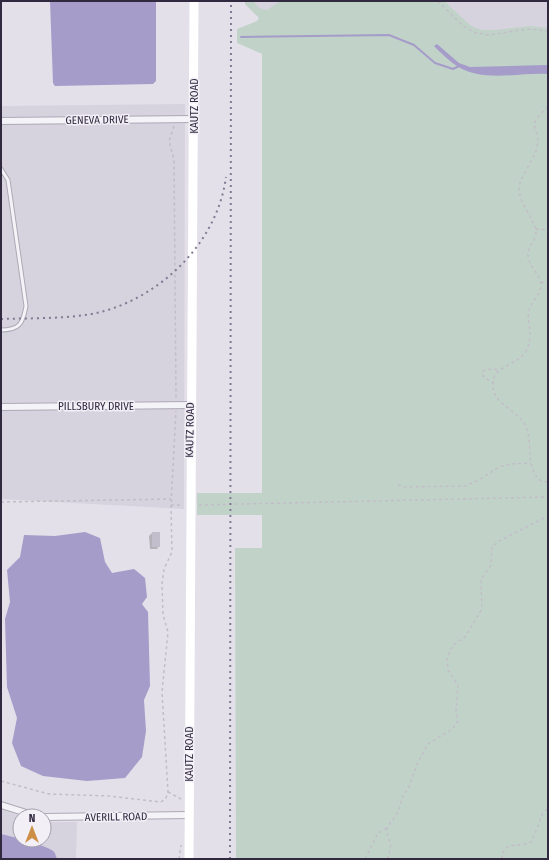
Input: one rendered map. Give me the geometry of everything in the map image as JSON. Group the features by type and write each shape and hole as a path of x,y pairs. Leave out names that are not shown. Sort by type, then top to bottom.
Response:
{"street":[{"name":"KAUTZ ROAD","path":"189,859 194,1"},
{"name":"GENEVA DRIVE","path":"1,121 194,119"},
{"name":"PILLSBURY DRIVE","path":"1,406 191,405"},
{"path":"1,805 12,808"},
{"name":"AVERILL ROAD","path":"52,817 189,815"}],"lane":[{"path":"1,169 8,180 26,306 20,325 14,329 1,330"}],"path":[{"path":"438,1 463,26 476,33 489,35 527,29 548,32"},
{"path":"548,107 539,114 535,121 534,128 538,141 537,148 519,188 526,211 536,229 536,234 528,249 528,255 529,262 541,282 539,293 529,310 530,331 528,350 511,365 500,370 494,378 494,384 499,402 516,415 527,429 530,438 529,453 531,463 537,478 541,482 548,482"},
{"path":"1,781 49,794 130,797 161,802 166,798 168,792 162,692 169,643 168,632 163,615 162,584 164,569 172,552 171,505 176,405 174,272 176,251 174,160 169,141 176,119"},
{"path":"536,229 548,230"},
{"path":"541,282 548,280"},
{"path":"494,384 483,376 483,371 491,369 500,370"},
{"path":"398,485 404,487 465,486 477,481 499,467 510,464 531,463"},
{"path":"171,505 548,497"},
{"path":"1,502 172,499"},
{"path":"365,859 378,833 387,828 398,812 403,796 409,787 417,764 428,744 452,729 458,721 456,710 458,685 448,670 446,658 453,645 465,637 482,608 481,583 482,578 492,565 492,547 499,541 548,516"},
{"path":"502,859 504,849 524,845 532,841 543,813 548,808"},
{"path":"387,828 392,843 392,848 387,859"}],"shaded area":[{"path":"50,1 156,1 156,81 153,84 55,86 53,83"},
{"path":"245,1 548,1 548,45 279,18 245,4"},
{"path":"437,44 459,63 470,67 548,65 548,74 502,76 478,74 467,71 454,64 434,46"},
{"path":"185,104 184,509 1,499 1,106"},
{"path":"85,532 100,538 105,562 112,573 134,569 145,578 147,597 142,604 148,612 150,686 144,700 146,731 142,757 125,778 87,781 43,776 21,766 12,743 17,718 7,687 5,619 10,602 7,570 20,557 24,535 55,536"},
{"path":"1,810 12,813 12,848 52,848 52,822 77,822 76,859 1,859"},
{"path":"1,834 12,837 12,848 47,848 54,852 57,859 1,859"}],"green space":[{"path":"245,1 253,1 259,8 267,10 280,1 444,1 470,25 481,30 496,30 529,26 548,28 548,859 236,859 235,548 262,548 262,515 197,515 197,493 262,493 262,54 237,43 237,29 257,21 259,18 245,4"}],"building":[{"path":"152,532 160,532 160,547 152,547"}],"waterway":[{"path":"241,37 389,35 414,45 435,63 453,69 459,66"}],"railway":[{"path":"230,859 231,1"},
{"path":"1,319 81,316 116,307 139,297 161,283 180,266 197,247 210,225 220,202 226,177"}]}
